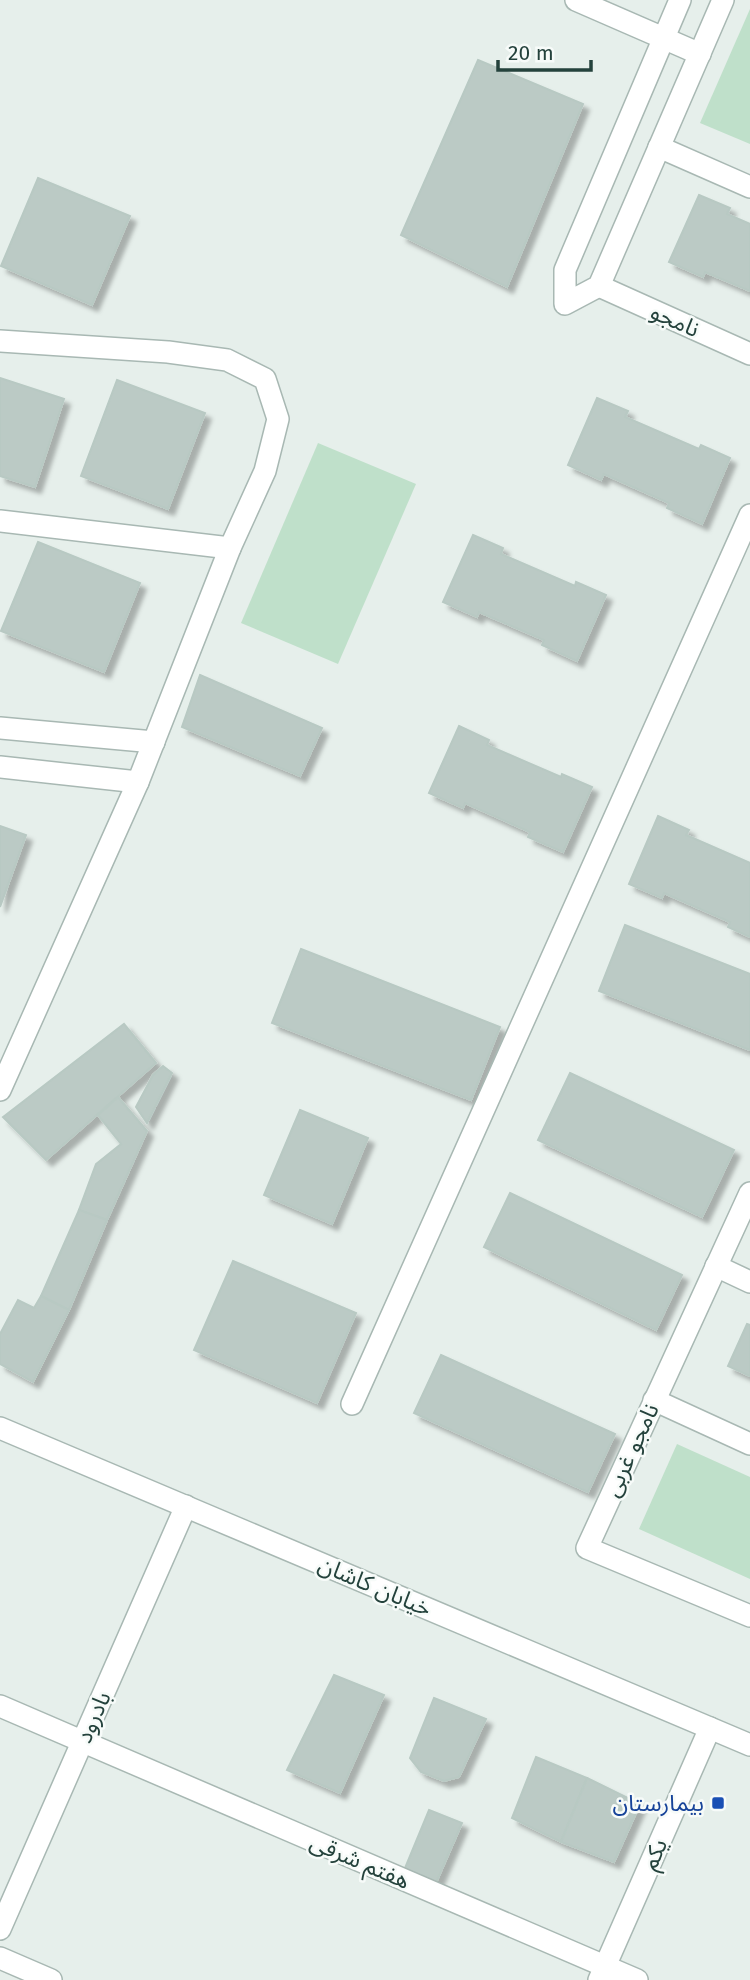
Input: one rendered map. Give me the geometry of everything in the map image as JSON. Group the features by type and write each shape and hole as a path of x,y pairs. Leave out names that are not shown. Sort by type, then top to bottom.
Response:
{"street":[{"path":"576,0 699,54"},
{"path":"680,0 565,270 565,304 599,286 723,0"},
{"path":"659,147 750,187"},
{"name":"نامجو","path":"599,286 750,354"},
{"path":"0,341 168,352 227,360 265,379 278,419 265,471 230,548 138,782 0,1090"},
{"path":"352,1404 750,515"},
{"path":"0,521 230,548"},
{"path":"0,728 154,742"},
{"path":"0,767 138,782"},
{"name":"نامجو غربی","path":"750,1193 587,1548 750,1616"},
{"path":"716,1266 750,1282"},
{"path":"654,1400 750,1444"},
{"name":"خیابان کاشان","path":"0,1428 750,1745"},
{"name":"بادرود","path":"0,1929 186,1506"},
{"name":"هفتم شرقی","path":"0,1706 602,1973 637,1980"},
{"name":"یکم","path":"602,1973 710,1728"},
{"path":"0,1958 51,1980"}],"green space":[{"path":"750,9 750,144 700,123"},
{"path":"318,443 416,484 338,664 241,623"},
{"path":"677,1444 750,1477 750,1579 639,1529"}],"building":[{"path":"478,60 583,104 507,287 401,235"},
{"path":"38,178 130,216 92,305 1,266"},
{"path":"699,195 730,208 727,214 750,224 750,291 705,272 703,277 669,262"},
{"path":"0,378 64,399 35,487 0,476"},
{"path":"117,380 205,413 168,509 81,476"},
{"path":"597,398 628,411 625,417 699,449 701,445 730,458 702,524 667,508 669,503 604,474 601,480 568,465"},
{"path":"473,535 503,548 501,554 575,586 576,582 606,595 577,661 542,645 544,640 479,612 477,617 443,602"},
{"path":"38,542 140,583 104,672 1,631"},
{"path":"200,675 322,728 300,776 182,727"},
{"path":"459,726 489,740 487,745 561,777 562,774 592,787 563,852 528,837 530,832 465,803 463,808 429,793"},
{"path":"658,816 689,830 686,835 750,863 750,937 728,927 730,922 664,893 662,898 629,884"},
{"path":"0,826 26,835 0,907"},
{"path":"625,925 750,974 750,1050 599,991"},
{"path":"301,949 500,1027 471,1100 272,1023"},
{"path":"124,1024 156,1063 46,1160 3,1117"},
{"path":"163,1066 172,1073 147,1123 136,1107 153,1075"},
{"path":"570,1073 734,1150 702,1217 538,1140"},
{"path":"118,1097 147,1131 107,1220 79,1210 96,1164 121,1144 98,1115"},
{"path":"300,1110 368,1138 332,1224 264,1195"},
{"path":"510,1193 682,1275 656,1330 484,1247"},
{"path":"79,1210 107,1220 69,1310 41,1296"},
{"path":"233,1261 356,1313 317,1403 194,1350"},
{"path":"41,1296 69,1310 33,1382 0,1364 0,1334 18,1300 34,1308"},
{"path":"747,1324 750,1325 750,1376 728,1366"},
{"path":"441,1355 615,1434 588,1492 414,1413"},
{"path":"334,1675 384,1695 340,1793 287,1770"},
{"path":"434,1698 486,1719 459,1777 444,1781 421,1772 410,1758"},
{"path":"536,1757 587,1778 561,1842 512,1818"},
{"path":"587,1778 640,1804 614,1862 561,1842"},
{"path":"429,1810 462,1823 435,1885 403,1873"}],"place":[{"name":"بیمارستان","path":"718,1803"}]}
